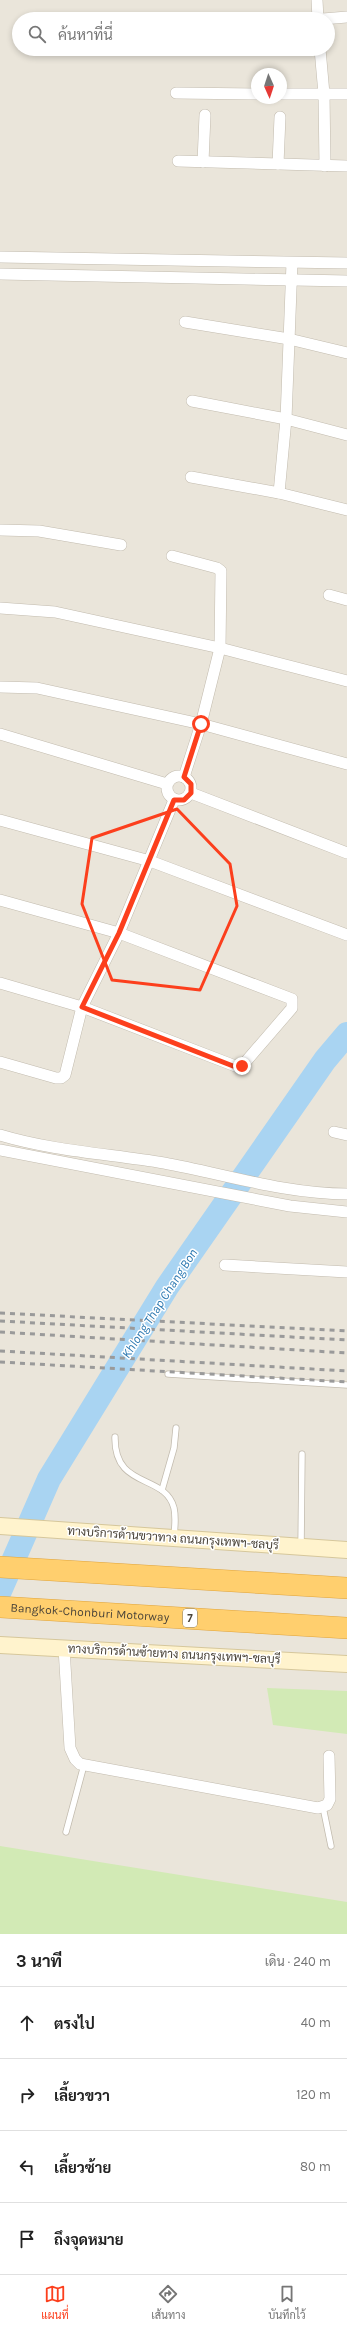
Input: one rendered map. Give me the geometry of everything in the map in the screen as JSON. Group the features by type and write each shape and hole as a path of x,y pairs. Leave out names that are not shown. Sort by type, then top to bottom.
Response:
{"highway":[{"path":"0,1567 347,1588"},
{"name":"Bangkok-Chonburi Motorway","path":"0,1607 347,1628"}],"main road":[{"name":"ทางบริการด้านขวาทาง ถนนกรุงเทพฯ-ชลบุรี","path":"0,1526 347,1550"},
{"name":"ทางบริการด้านซ้ายทาง ถนนกรุงเทพฯ-ชลบุรี","path":"7,1645 347,1664"}],"street":[{"path":"317,0 318,12"},
{"path":"335,18 347,17"},
{"path":"321,56 324,94 325,166"},
{"path":"176,93 251,94"},
{"path":"287,94 347,94"},
{"path":"203,162 205,114"},
{"path":"278,164 280,117"},
{"path":"178,161 347,166"},
{"path":"0,257 347,263"},
{"path":"279,493 286,419 292,263"},
{"path":"0,274 347,281"},
{"path":"185,322 289,339 347,353"},
{"path":"192,401 286,419 347,435"},
{"path":"191,477 279,493 347,510"},
{"path":"0,530 39,531 121,545"},
{"path":"172,556 210,566 221,571 220,648 201,724 184,777"},
{"path":"329,595 347,600"},
{"path":"0,608 55,612 220,648 347,681"},
{"path":"0,687 37,688 201,724 347,764"},
{"path":"0,734 167,784"},
{"path":"184,777 191,784 191,793 184,800 174,800 168,793 167,784 172,778 184,777"},
{"path":"191,793 347,853"},
{"path":"0,1062 61,1078 65,1075 82,1007 119,933 174,800"},
{"path":"0,820 150,861 347,935"},
{"path":"0,900 119,933 292,999 292,1008 242,1066 238,1067 82,1007 0,982"},
{"path":"334,1132 347,1134"},
{"path":"0,1135 48,1145 165,1164 272,1185 347,1194"},
{"path":"42,1159 48,1145"},
{"path":"0,1150 290,1206 347,1212"},
{"path":"290,1206 292,1188"},
{"path":"225,1265 347,1272"},
{"path":"64,1648 70,1748 75,1760 84,1765 323,1807 330,1799 329,1756"}],"lane":[{"path":"168,1374 347,1385"},
{"path":"162,1490 173,1453 176,1428"},
{"path":"116,1437 118,1461 124,1468 162,1490 174,1507 174,1539"},
{"path":"301,1546 302,1454"},
{"path":"66,1832 84,1765"},
{"path":"323,1807 331,1846"}],"highlighted area":[{"path":"177,809 230,864 237,906 200,990 112,980 82,904 92,838"}],"shaded area":[{"path":"0,0 347,0 347,1934 0,1934"}],"green space":[{"path":"267,1688 347,1691 347,1734 273,1725"},
{"path":"0,1846 347,1902 347,1934 0,1934"}],"waterway":[{"name":"Khlong Thap Chang Bon","path":"0,1591 49,1479 167,1287 325,1060 347,1034"}],"railway":[{"path":"0,1313 347,1331"},
{"path":"0,1321 347,1340"},
{"path":"0,1332 347,1353"},
{"path":"0,1351 347,1371"},
{"path":"0,1362 347,1382"}],"route":[{"path":"201,724 184,777 191,784 191,793 184,800 174,800 119,933 82,1007 233,1066 242,1066"}]}
